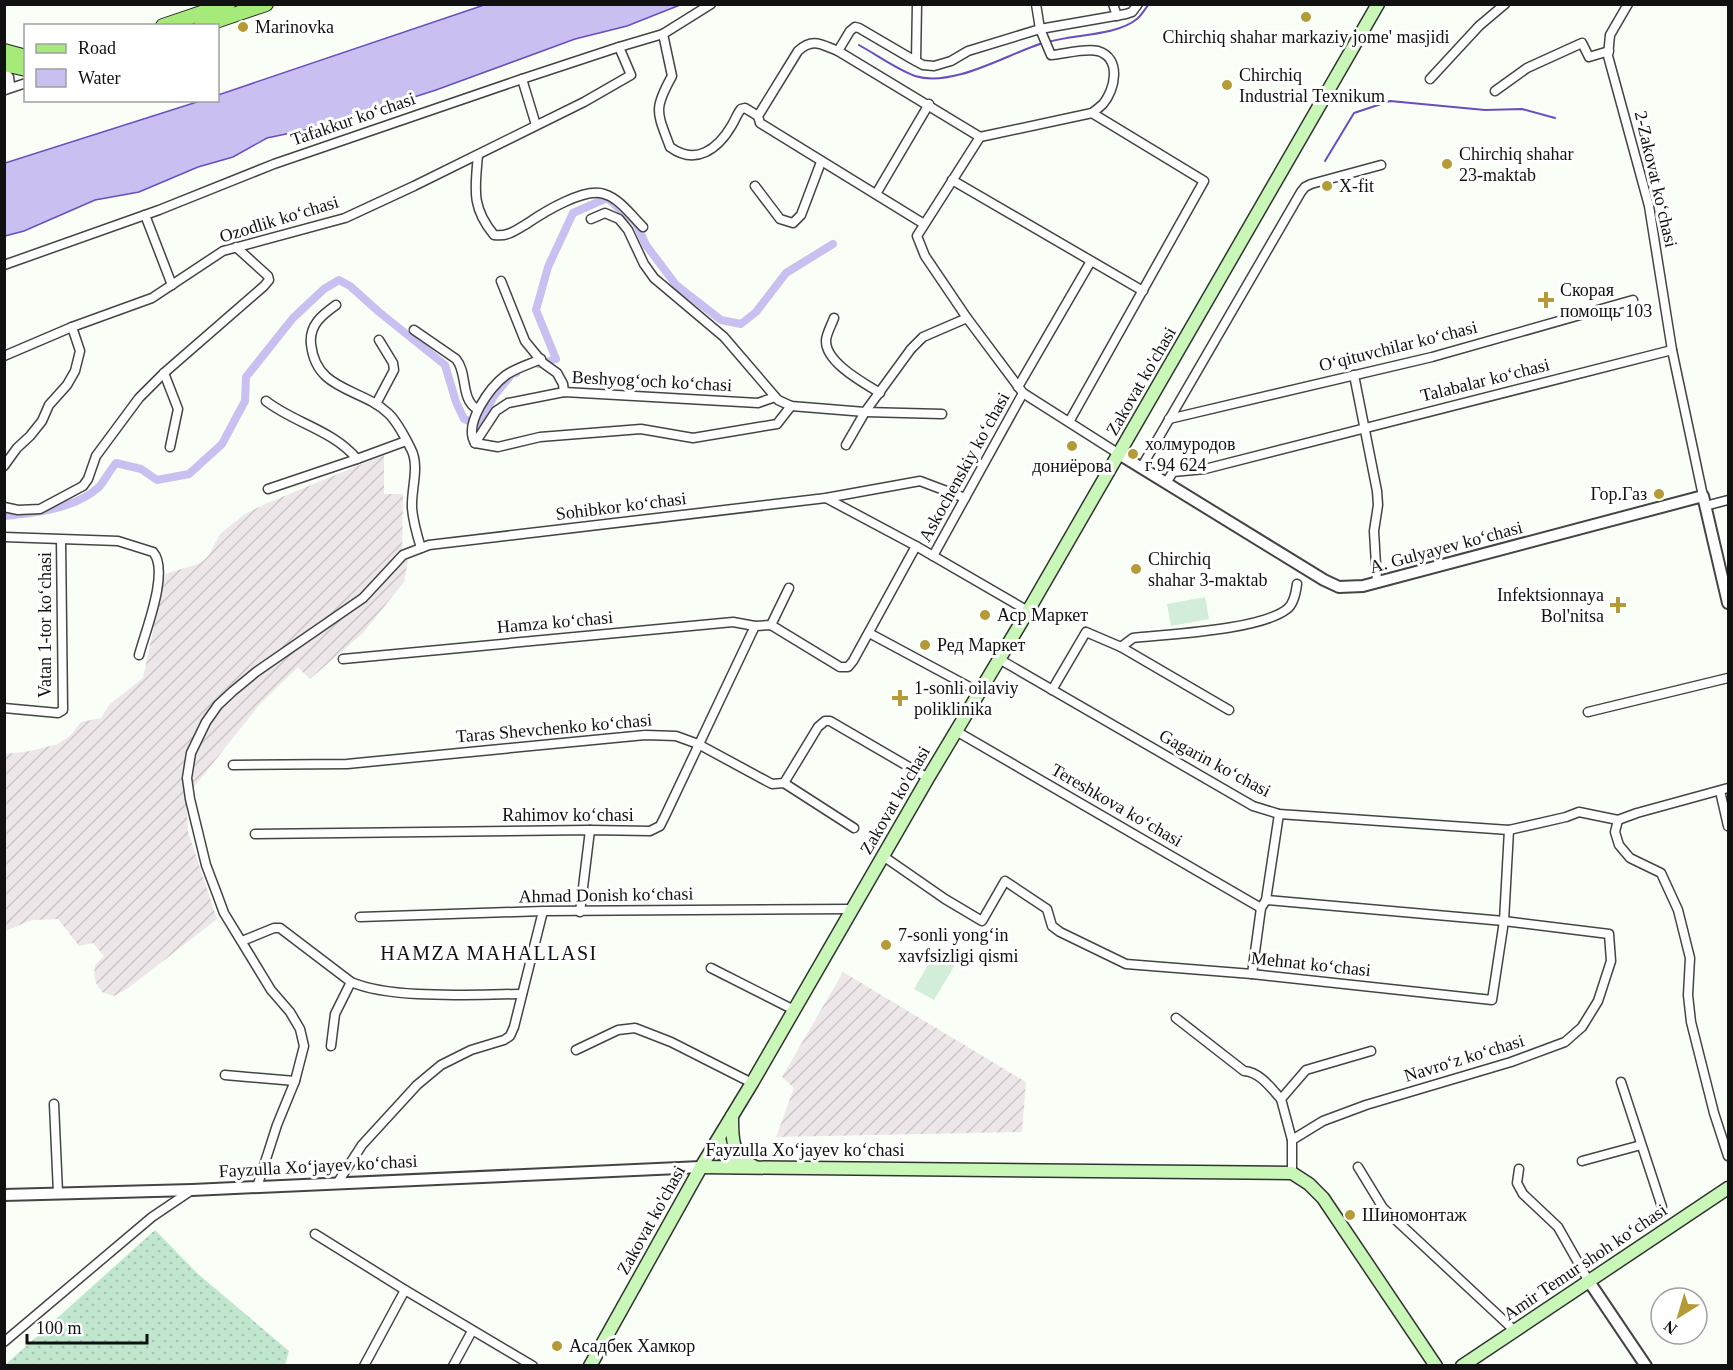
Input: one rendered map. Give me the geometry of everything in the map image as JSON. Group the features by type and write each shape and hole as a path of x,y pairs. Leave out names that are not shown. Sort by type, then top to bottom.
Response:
{"main road":[{"path":"169,24 228,4"},
{"path":"207,24 266,4"},
{"name":"Zakovat ko'chasi","path":"590,1365 701,1167 1028,611 1378,4"},
{"path":"4,51 24,56"},
{"path":"4,64 24,69"},
{"path":"732,1115 734,1148 741,1158 756,1167"},
{"path":"719,1138 723,1154 735,1167"},
{"name":"Fayzulla Xo‘jayev ko‘chasi","path":"701,1167 1292,1173"},
{"path":"1292,1173 1309,1184 1323,1198 1436,1365"},
{"name":"Amir Temur shoh ko‘chasi","path":"1462,1365 1728,1188"}],"street":[{"name":"Tafakkur ko‘chasi","path":"4,265 145,215 274,164 522,79 663,34 711,4"},
{"path":"916,61 917,4"},
{"path":"758,116 798,51 805,44 814,42 838,51 980,137 1092,113 1104,103 1110,92 1115,77 1113,65 1108,57 1091,50 1051,55 1040,29 1036,4"},
{"path":"1113,4 1117,16"},
{"path":"838,51 855,27 916,61 934,66 951,61 968,51 1040,29 1132,12 1138,4"},
{"path":"1430,79 1479,26 1506,4"},
{"name":"2-Zakovat ko‘chasi","path":"1628,4 1610,35 1608,56 1649,206 1672,350"},
{"path":"663,34 672,76 659,99 658,113 670,147 688,156 701,155 724,136 741,109 746,108 758,116 760,123 924,224"},
{"path":"1495,91 1527,68 1582,43 1589,57 1609,51"},
{"name":"Ozodlik ko‘chasi","path":"4,356 72,327 152,298 223,251 345,218 478,154 629,77 631,73 619,47"},
{"path":"4,70 9,77 10,84 5,90"},
{"path":"522,79 536,124"},
{"path":"5,90 24,84"},
{"path":"876,194 928,104"},
{"path":"1069,422 1204,181 1092,113"},
{"path":"980,137 917,236 925,256 967,318 1021,390 1119,454"},
{"path":"478,154 475,196 484,222 494,236 505,236 540,215 595,192 613,198 643,227"},
{"path":"755,186 780,219 793,223 801,215 821,162"},
{"path":"1141,468 1305,187 1381,165"},
{"path":"952,180 1143,291"},
{"path":"591,219 605,213 619,219 654,278 724,337 775,397 791,406 865,412 942,414"},
{"path":"145,215 172,285"},
{"path":"4,507 18,510 40,509 83,486 88,479 93,461 140,398 164,373 269,280 260,267 236,248"},
{"name":"Askochenskiy ko‘chasi","path":"933,556 1091,261"},
{"path":"501,280 521,333 540,359 557,373 563,384 564,392"},
{"name":"O‘qituvchilar ko‘chasi","path":"1169,419 1432,357 1633,300"},
{"path":"336,305 322,314 314,325 310,337 314,358 324,376 376,404 397,424 414,456 412,506 421,548"},
{"path":"834,318 826,341 831,356 855,379 880,393"},
{"path":"846,445 865,412 911,349 923,337 967,318"},
{"path":"4,466 42,421 49,405 67,385 75,371 80,351 72,327"},
{"path":"414,330 456,359 461,365 475,418"},
{"path":"376,404 394,370 393,363 379,340"},
{"path":"1672,350 1728,603"},
{"name":"Talabalar ko‘chasi","path":"1166,483 1173,472 1205,469 1672,350"},
{"path":"540,359 505,376 475,418 472,437 475,443 498,447 540,437 641,429 693,438 777,424 791,406"},
{"path":"164,373 178,409 170,447"},
{"path":"1354,375 1377,491 1378,505 1374,531 1377,582"},
{"name":"Beshyog‘och ko‘chasi","path":"475,443 496,411 508,403 564,392 758,403 775,397"},
{"path":"266,401 279,411 313,426 348,448 357,459"},
{"path":"268,489 406,441"},
{"name":"A. Gulyayev ko‘chasi","path":"1119,454 1339,587 1354,587 1377,582 1704,501"},
{"name":"Sohibkor ko‘chasi","path":"257,1187 277,1125 295,1081 304,1046 300,1029 290,1012 271,990 224,913 206,865 187,778 191,753 206,722 218,705 256,672 363,598 403,555 421,548 826,498 920,482 965,498"},
{"path":"826,498 916,546 1028,611"},
{"path":"1704,501 1728,500"},
{"path":"4,537 118,541 153,552 158,557 159,583 139,655"},
{"name":"Vatan 1-tor ko‘chasi","path":"4,708 58,713 63,710 61,540"},
{"path":"789,588 771,625 840,667 848,668 916,546"},
{"path":"1121,647 1133,638 1244,625 1278,614 1289,608 1295,596 1297,584"},
{"name":"Hamza ko‘chasi","path":"343,659 733,622 755,626 771,625"},
{"name":"Rahimov ko‘chasi","path":"255,834 650,831 660,826 755,626"},
{"path":"1052,690 1086,632 1121,647 1229,710"},
{"path":"869,633 979,692"},
{"name":"Gagarin ko‘chasi","path":"999,659 1254,806 1279,814 1509,830 1579,812 1618,820"},
{"path":"1588,712 1728,678"},
{"path":"784,783 818,727 825,721 830,721 928,778"},
{"name":"Tereshkova ko‘chasi","path":"956,730 1261,908"},
{"name":"Taras Shevchenko ko‘chasi","path":"232,765 347,764 659,734 676,736 698,744 772,784 784,783 854,828"},
{"path":"1728,826 1724,789 1618,820 1615,832 1619,845 1630,858 1661,873 1678,910 1690,958 1688,995 1690,1022 1728,1156"},
{"path":"1252,974 1261,908 1266,900 1279,814"},
{"path":"580,912 590,830"},
{"path":"1266,900 1504,921 1509,830"},
{"name":"Mehnat ko‘chasi","path":"883,856 945,899 982,921 1005,881 1047,909 1052,926 1060,932 1126,964 1252,974 1492,1000 1504,921"},
{"name":"Ahmad Donish ko‘chasi","path":"360,917 543,911 852,909"},
{"path":"338,1182 362,1145 417,1085 441,1065 471,1050 510,1036 543,911"},
{"name":"Navro‘z ko‘chasi","path":"1292,1140 1323,1121 1366,1105 1511,1062 1564,1042 1582,1027 1598,1001 1611,961 1609,934 1504,921"},
{"path":"242,941 274,928 280,928 351,982 381,990 522,994"},
{"path":"711,968 794,1010"},
{"path":"332,1046 335,1014 351,982"},
{"path":"1176,1018 1244,1071 1249,1071 1263,1079 1281,1099 1292,1140 1292,1173"},
{"path":"576,1050 618,1030 634,1028 671,1042 752,1083"},
{"path":"1281,1099 1306,1070 1371,1051"},
{"path":"225,1075 295,1081"},
{"path":"1621,1082 1662,1207"},
{"path":"54,1104 58,1193"},
{"path":"1582,1161 1641,1145"},
{"name":"Fayzulla Xo‘jayev ko‘chasi","path":"4,1195 192,1190 701,1167"},
{"path":"1358,1167 1383,1208 1515,1330"},
{"path":"1519,1169 1517,1183 1523,1194 1558,1227 1588,1280 1646,1365"},
{"path":"4,1342 152,1217 192,1190"},
{"path":"315,1234 472,1331 533,1365"},
{"path":"364,1365 405,1290"},
{"path":"453,1365 472,1331"}],"shaded area":[{"path":"384,455 384,494 403,494 402,560 408,560 404,582 363,633 310,679 298,667 260,704 186,797 188,832 217,919 127,989 114,996 102,992 94,975 95,965 104,956 93,943 79,946 58,919 32,920 5,931 5,754 58,744 71,735 81,722 101,718 109,705 143,678 165,574 203,561 209,555 220,534 245,514"},
{"path":"843,972 1026,1082 1022,1132 776,1137 794,1088 782,1077"}],"green space":[{"path":"1205,597 1209,619 1171,626 1167,604"},
{"path":"939,946 959,958 934,1000 914,989"},
{"path":"155,1230 198,1274 289,1351 285,1365 5,1365"}],"water":[{"path":"487,4 680,5 627,26 575,39 436,90 324,126 267,138 233,157 198,167 139,192 95,200 24,231 5,236 5,163 197,102 219,102 219,95"}],"waterway":[{"path":"1048,42 1118,29 1137,19 1149,4"},
{"path":"859,45 908,73 930,78 963,74 1043,43"},
{"path":"1325,161 1354,113 1390,101 1485,110 1522,109 1555,118"},
{"path":"539,364 556,359 536,310 548,267 573,213 607,198 636,223 646,245 676,285 721,320 741,324 756,312 786,273 833,244"},
{"path":"4,516 54,509 78,500 99,487 116,463 141,469 157,480 189,474 222,444 245,401 246,377 293,318 324,289 339,280 350,286 445,365 456,402 464,419 479,425 494,396 512,374 516,373"}],"place":[{"name":"Chirchiq shahar markaziy jome' masjidi","path":"1306,17"},
{"name":"Marinovka","path":"243,27"},
{"name":"Chirchiq Industrial Texnikum","path":"1227,85"},
{"name":"Chirchiq shahar 23-maktab","path":"1447,164"},
{"name":"X-fit","path":"1327,186"},
{"name":"Скорая помощь 103","path":"1546,300"},
{"name":"дониёрова","path":"1072,446"},
{"name":"холмуродов г 94 624","path":"1133,454"},
{"name":"Гор.Газ","path":"1659,494"},
{"name":"Chirchiq shahar 3-maktab","path":"1136,569"},
{"name":"Infektsionnaya Bol'nitsa","path":"1618,605"},
{"name":"Аср Маркет","path":"985,615"},
{"name":"Ред Маркет","path":"925,645"},
{"name":"1-sonli oilaviy poliklinika","path":"900,698"},
{"name":"7-sonli yong‘in xavfsizligi qismi","path":"886,945"},
{"name":"Шиномонтаж","path":"1350,1215"},
{"name":"Асадбек Хамкор","path":"557,1346"}],"district":[{"name":"HAMZA MAHALLASI","path":"489,953"}]}
